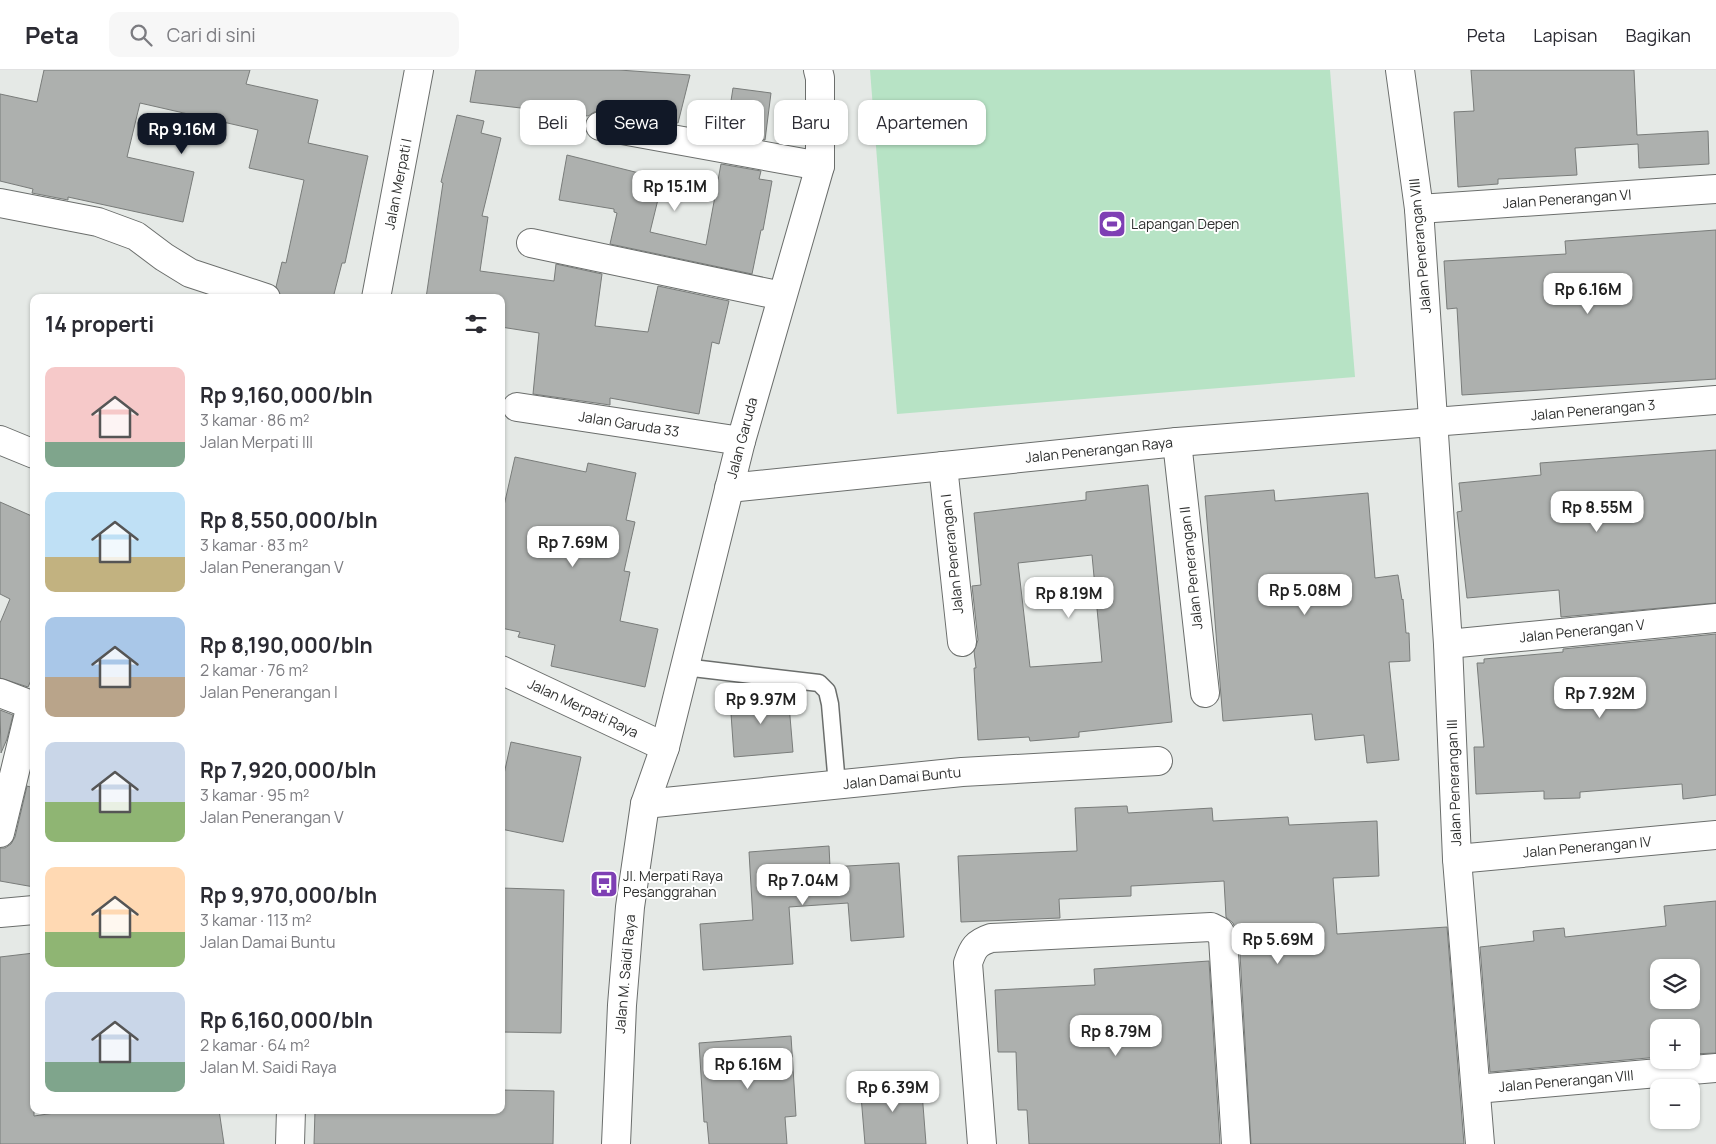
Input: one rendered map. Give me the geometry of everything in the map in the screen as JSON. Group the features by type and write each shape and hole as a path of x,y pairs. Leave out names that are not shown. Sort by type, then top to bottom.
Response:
{"street":[{"name":"Jalan Merpati I","path":"377,294 419,70"},
{"name":"Jalan Garuda","path":"645,804 665,747 740,441 820,166 820,78 818,70"},
{"name":"Jalan Penerangan VIII","path":"1400,70 1419,209 1434,422"},
{"path":"677,140 820,166"},
{"name":"Jalan Penerangan VI","path":"1419,209 1716,189"},
{"path":"0,204 98,222 136,236 190,273 254,294"},
{"path":"530,243 782,296"},
{"name":"Jalan Penerangan 3","path":"1470,420 1716,400"},
{"name":"Jalan Garuda 33","path":"517,407 740,441"},
{"name":"Jalan Penerangan Raya","path":"729,488 1177,442 1470,420"},
{"name":"Jalan Penerangan III","path":"1434,422 1448,644 1457,859 1480,1144"},
{"path":"0,440 30,452"},
{"name":"Jalan Penerangan II","path":"1177,442 1205,693"},
{"name":"Jalan Penerangan I","path":"943,466 962,642"},
{"name":"Jalan Penerangan V","path":"1448,644 1716,618"},
{"name":"Jalan Merpati Raya","path":"505,672 665,747"},
{"path":"0,693 30,705"},
{"path":"0,834 30,714"},
{"name":"Jalan Damai Buntu","path":"645,804 962,772 1158,761"},
{"name":"Jalan M. Saidi Raya","path":"616,1144 622,1006 630,907 645,804"},
{"name":"Jalan Penerangan IV","path":"1457,859 1716,835"},
{"path":"0,913 30,910"},
{"path":"982,1144 968,963 972,952 980,942 991,938 1211,926 1220,931 1223,938 1236,1144"},
{"name":"Jalan Penerangan VIII","path":"1476,1089 1716,1068"},
{"path":"290,1144 291,1114"}],"lane":[{"path":"684,667 819,683 827,691 830,704 837,785"}],"green space":[{"name":"Lapangan Depen","path":"870,70 1330,70 1355,377 897,414 876,145 986,145 986,100 872,100"}],"building":[{"path":"44,70 250,70 246,84 318,100 308,143 368,156 345,263 342,263 334,294 279,294 276,287 282,262 286,263 304,180 249,168 258,130 140,103 127,157 194,172 183,222 68,197 68,200 32,193 33,189 0,181 0,94 37,102"},
{"path":"476,70 619,70 690,75 678,123 677,100 596,100 596,112 588,116 586,116 586,100 520,100 520,108 470,102"},
{"path":"1471,70 1634,70 1637,135 1708,131 1709,164 1639,168 1638,144 1575,148 1577,175 1498,179 1498,184 1458,187 1454,112 1474,111"},
{"path":"733,88 771,93 765,140 764,100 731,100"},
{"path":"457,115 484,121 481,133 501,138 482,216 488,217 480,271 554,281 556,264 602,274 595,326 648,332 658,286 729,301 719,344 712,342 699,414 610,398 610,405 533,394 539,333 505,328 505,294 427,294 443,183 441,182"},
{"path":"567,155 663,179 650,232 706,245 721,164 761,171 759,179 772,181 763,230 761,230 752,274 610,244 617,213 614,212 614,209 559,200"},
{"path":"1716,230 1716,379 1462,395 1457,308 1447,309 1444,261 1566,254 1565,241"},
{"path":"1716,450 1716,603 1561,617 1559,590 1467,598 1457,512 1462,511 1459,483 1541,475 1540,463"},
{"path":"515,457 586,472 588,463 636,473 626,520 635,522 624,571 630,572 620,621 658,629 645,687 551,666 555,645 518,637 520,632 505,629 505,501"},
{"path":"1148,485 1172,722 1079,732 1079,737 1030,741 1029,737 978,740 974,651 978,640 972,586 981,585 974,513 1086,500 1086,492","holes":["1092,555 1102,662 1030,667 1018,563"]},
{"path":"1274,490 1275,501 1368,493 1375,578 1398,575 1403,599 1406,633 1409,633 1410,661 1389,662 1399,760 1367,763 1364,735 1315,740 1312,714 1223,721 1205,496"},
{"path":"0,502 30,515 30,683 28,687 0,678 0,623 10,599 0,594"},
{"path":"1716,634 1716,795 1683,799 1682,784 1580,792 1580,798 1544,799 1544,791 1476,794 1474,747 1484,747 1477,663 1484,663 1484,659 1563,652 1563,649"},
{"path":"788,693 793,752 734,757 730,699"},
{"path":"0,710 13,715 7,739 1,753"},
{"path":"511,742 581,757 563,842 505,830 505,770"},
{"path":"27,786 30,787 30,886 0,881 0,848 5,848 11,844 15,837"},
{"path":"1127,806 1128,813 1212,808 1213,821 1288,817 1289,825 1377,821 1379,876 1333,878 1337,934 1447,927 1464,1144 1251,1144 1239,937 1233,923 1226,917 1224,881 1131,886 1131,896 1059,899 1060,918 961,922 958,856 1077,851 1075,808"},
{"path":"829,846 830,867 899,863 904,937 851,941 848,903 789,907 793,964 703,970 700,924 753,920 749,852"},
{"path":"505,888 564,890 561,1033 505,1032"},
{"path":"1716,901 1716,1053 1700,1054 1700,1019 1650,1019 1650,1058 1490,1072 1480,947 1534,941 1533,931 1564,928 1565,937 1666,926 1664,906"},
{"path":"30,953 30,1114 34,1114 34,1116 48,1114 220,1114 224,1144 0,1144 0,957"},
{"path":"1209,961 1220,1144 1029,1144 1027,1110 1018,1110 1016,1052 998,1052 995,990 1095,985 1094,969"},
{"path":"791,1036 796,1116 785,1117 787,1144 709,1144 707,1122 704,1122 699,1043"},
{"path":"921,1079 926,1144 865,1144 860,1084"},
{"path":"505,1090 554,1091 553,1144 314,1144 315,1114 505,1114"}],"place":[{"name":"Lapangan Depen","path":"1112,224"},
{"name":"Jl. Merpati Raya Pesanggrahan","path":"604,884"}]}
